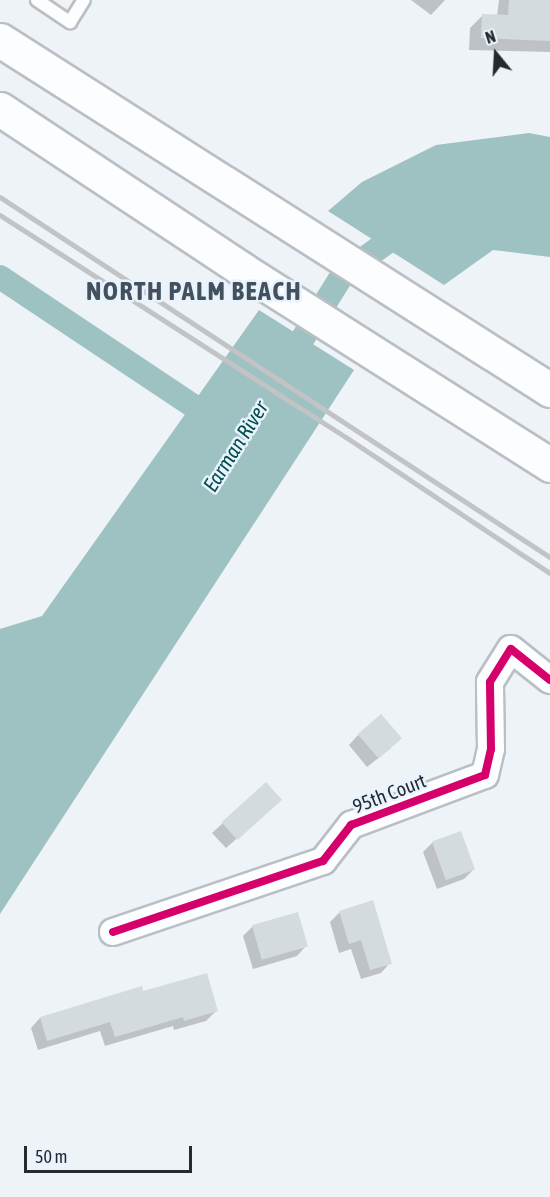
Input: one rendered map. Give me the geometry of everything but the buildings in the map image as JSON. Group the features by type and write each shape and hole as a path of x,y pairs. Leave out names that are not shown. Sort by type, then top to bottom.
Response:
{"main road":[{"path":"0,40 550,390"},
{"path":"0,109 243,270 550,465"}],"street":[{"name":"95th Court","path":"113,932 323,861 351,825 485,775 491,749 490,682 511,649 550,680"}],"lane":[{"path":"37,0 70,22 84,0"}],"water":[{"path":"529,133 550,137 550,257 493,250 444,285 328,211 362,182 436,145"},
{"path":"259,310 354,370 0,914 0,629 42,616"}],"waterway":[{"name":"Earman River","path":"286,365 343,274 408,227"},
{"path":"0,277 219,423"}],"railway":[{"path":"0,197 550,557"},
{"path":"0,215 346,437 550,573"}],"cycle path":[{"path":"113,932 323,861 351,825 485,775 491,749 490,682 511,649 550,680"}],"district":[{"name":"NORTH PALM BEACH","path":"194,292"}]}
